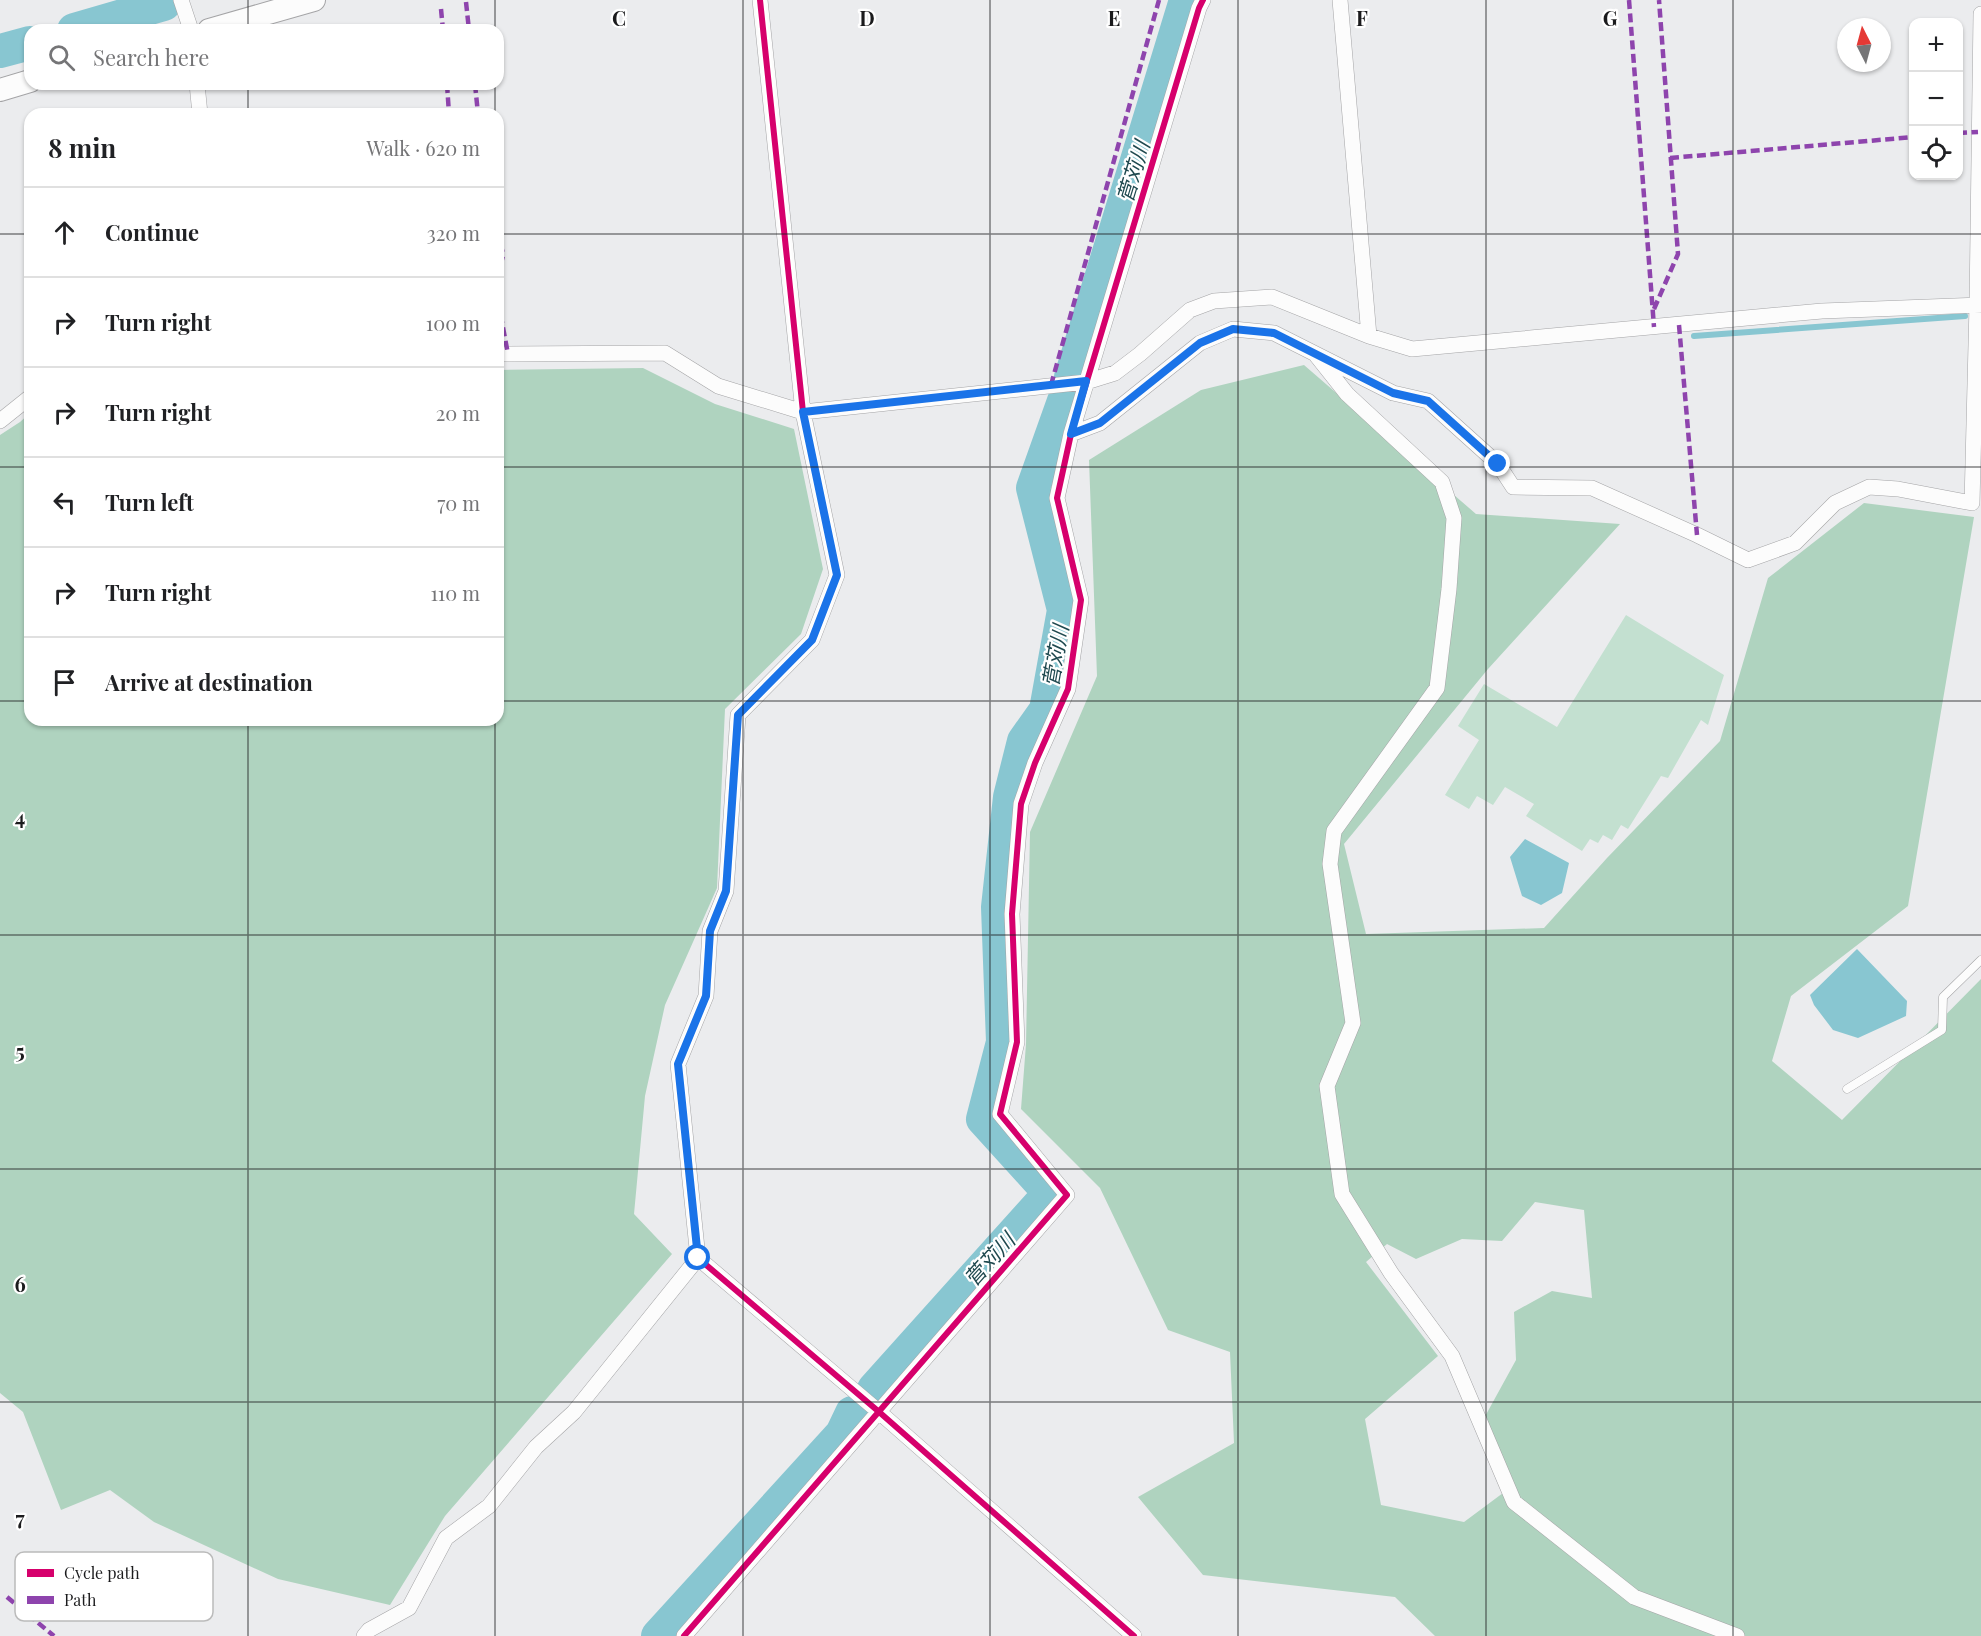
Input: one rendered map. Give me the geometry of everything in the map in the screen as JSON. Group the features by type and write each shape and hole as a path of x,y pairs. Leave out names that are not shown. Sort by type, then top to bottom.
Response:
{"main road":[{"path":"229,24 314,0"},
{"path":"0,90 24,83"}],"street":[{"path":"181,0 189,24"},
{"path":"760,0 803,412 837,575 812,640 738,715 726,891 710,931 706,996 678,1064 698,1258 878,1411 1134,1636"},
{"path":"684,1636 1067,1195 1000,1114 1017,1042 1012,914 1021,804 1035,763 1068,689 1081,600 1057,498 1071,434 1203,0"},
{"path":"1340,0 1369,336"},
{"path":"1071,434 1100,423 1200,343 1233,329 1274,333 1393,393 1428,401 1498,464 1513,487 1592,488 1748,560 1795,543 1835,503 1869,487 1898,489 1972,503 1977,434 1981,14"},
{"path":"198,90 199,108"},
{"path":"504,354 665,353 718,386 803,412 1086,381 1115,373 1190,310 1214,301 1272,297 1369,336 1412,349 1822,311 1979,305"},
{"path":"1316,356 1347,394 1442,482 1454,518 1449,589 1437,688 1334,831 1330,864 1353,1023 1327,1086 1342,1194 1391,1273 1452,1356 1514,1502 1634,1597 1737,1636"},
{"path":"0,421 24,402"},
{"path":"364,1636 369,1630 408,1608 446,1538 489,1506 536,1447 574,1412 698,1258"}],"lane":[{"path":"1847,1089 1942,1030 1943,997 1981,960"}],"green space":[{"path":"1304,365 1476,514 1620,524 1488,669 1344,844 1366,934 1544,928 1607,858 1720,741 1768,578 1864,503 1974,517 1908,906 1791,996 1772,1061 1842,1120 1981,979 1981,1636 1435,1636 1395,1597 1203,1575 1138,1497 1234,1443 1230,1352 1168,1330 1100,1188 1021,1109 1026,1044 1030,832 1097,676 1089,460 1201,390","holes":["1535,1202 1584,1210 1592,1298 1552,1291 1514,1312 1516,1360 1477,1431 1503,1493 1464,1522 1381,1505 1365,1419 1438,1356 1366,1262 1387,1244 1416,1259 1462,1239 1502,1241"]},
{"path":"643,368 715,404 794,429 823,569 801,634 725,709 717,888 665,1005 645,1096 634,1214 672,1254 445,1516 390,1605 278,1579 154,1522 110,1490 61,1510 23,1412 0,1393 0,435 24,418 24,726 504,726 504,370"},
{"path":"1626,615 1724,675 1708,725 1701,720 1668,778 1661,776 1628,829 1621,825 1612,840 1603,835 1598,843 1590,839 1582,851 1526,816 1534,804 1505,787 1493,805 1477,796 1469,809 1445,795 1479,740 1458,726 1484,684 1557,727"}],"water":[{"path":"1525,839 1569,863 1562,893 1541,905 1522,896 1510,857"},
{"path":"1857,949 1907,1001 1906,1016 1858,1038 1833,1030 1814,1005 1810,995"}],"waterway":[{"name":"菅苅川","path":"1071,377 1186,0"},
{"path":"95,24 164,4"},
{"path":"0,51 24,45"},
{"path":"1694,336 1965,316"},
{"name":"菅苅川","path":"874,1389 1050,1193 983,1119 1003,1042 998,907 1010,797 1024,741 1046,710 1064,610 1033,488 1064,401"},
{"name":"菅苅川","path":"658,1636 842,1434 852,1413"}],"marked path":[{"path":"1051,385 1159,0"},
{"path":"1629,0 1654,327"},
{"path":"1654,309 1678,254 1659,0"},
{"path":"466,2 468,24"},
{"path":"441,9 442,24"},
{"path":"447,90 449,108"},
{"path":"476,90 477,108"},
{"path":"1963,133 1978,132"},
{"path":"1670,158 1909,137"},
{"path":"1679,325 1697,535"},
{"path":"504,333 508,354"},
{"path":"7,1597 15,1604"},
{"path":"36,1621 54,1636"}],"cycle path":[{"path":"760,0 803,412 837,575 812,640 738,715 726,891 710,931 706,996 678,1064 698,1258 878,1411 1134,1636"},
{"path":"684,1636 1067,1195 1000,1114 1017,1042 1012,914 1021,804 1035,763 1068,689 1081,600 1057,498 1071,434 1203,0"}],"route":[{"path":"698,1258 678,1064 706,996 710,931 726,891 738,715 812,640 837,575 803,412 1086,381 1071,434 1100,423 1200,343 1233,329 1274,333 1393,393 1428,401 1498,464"}]}
